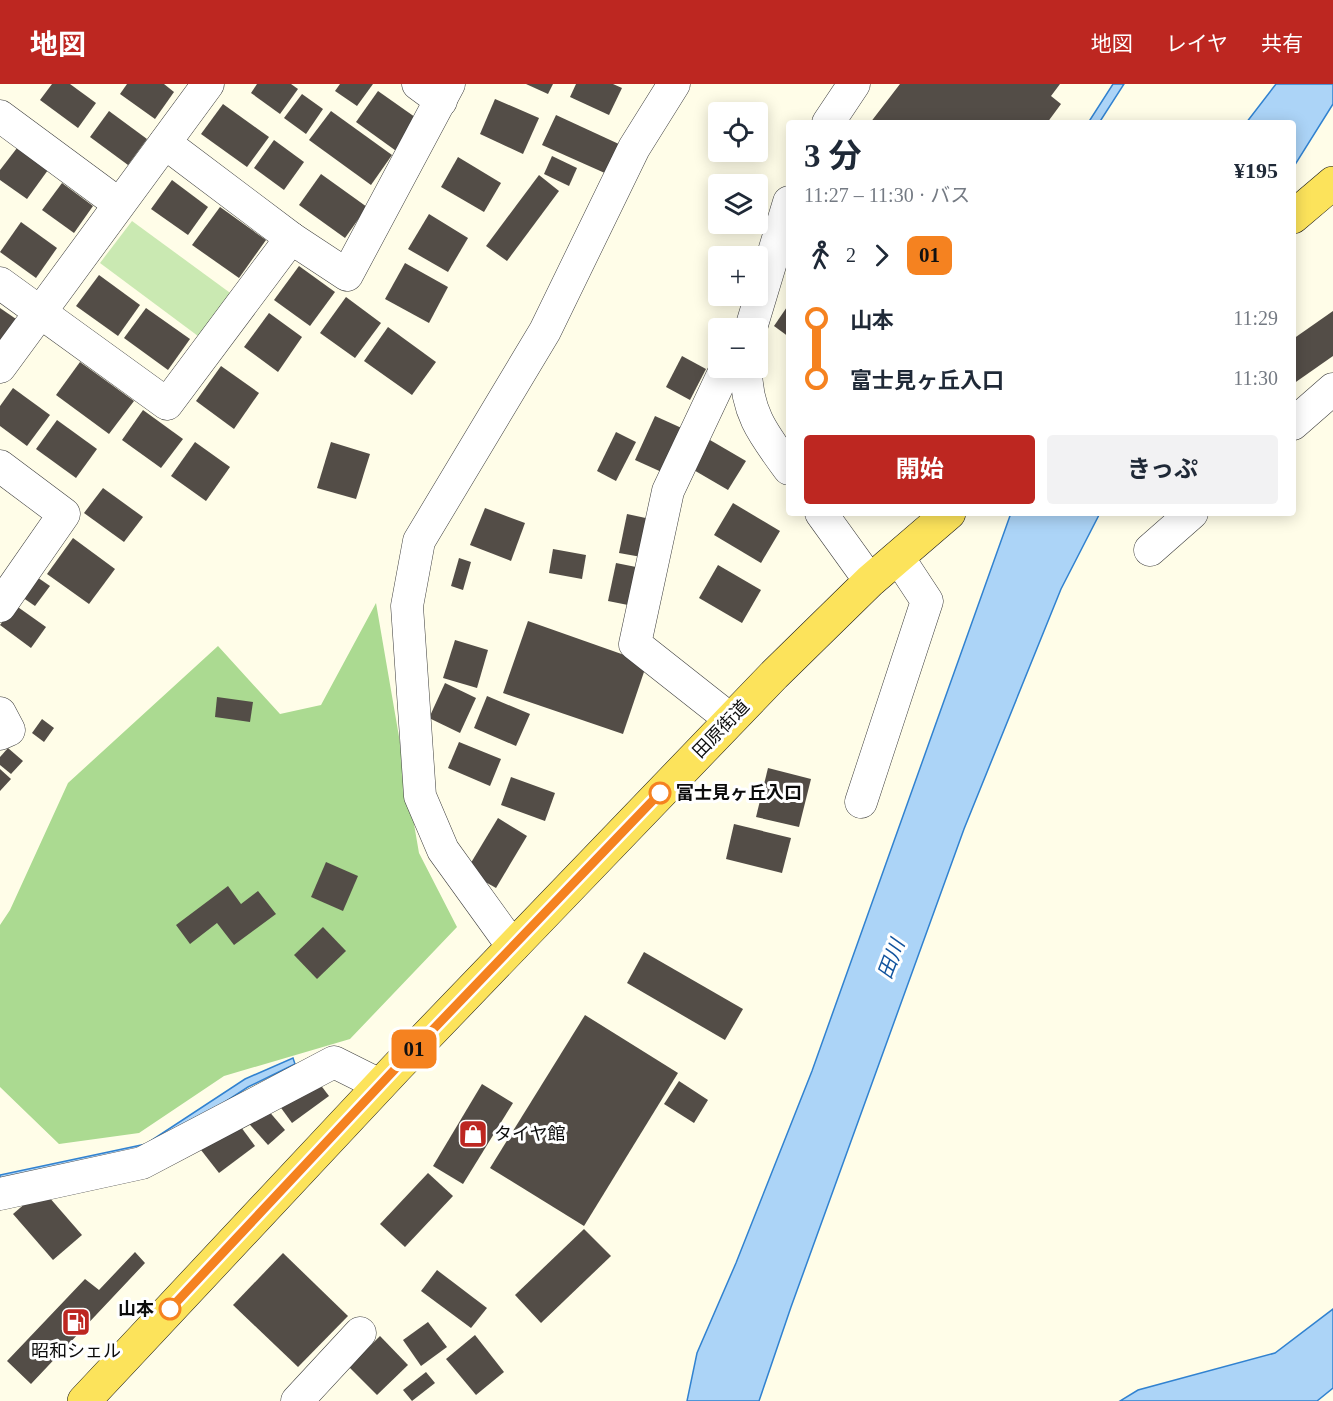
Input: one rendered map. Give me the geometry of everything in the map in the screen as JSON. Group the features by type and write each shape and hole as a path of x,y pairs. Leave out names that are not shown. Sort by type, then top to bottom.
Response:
{"main road":[{"path":"1296,214 1333,183"},
{"name":"田原街道","path":"84,1401 380,1085 730,719 870,581 946,516"}],"street":[{"path":"513,947 443,850 420,796 407,606 419,541 545,331 634,148 674,84"},
{"path":"830,120 854,84"},
{"path":"0,367 165,143 199,87"},
{"path":"165,143 291,238 347,275 436,90"},
{"path":"0,116 119,204"},
{"path":"755,318 786,212"},
{"path":"0,283 167,404 291,238"},
{"path":"721,378 668,491 635,644 730,719"},
{"path":"747,378 748,399 755,417 786,466"},
{"path":"1296,421 1333,389"},
{"path":"0,466 64,514 0,606"},
{"path":"823,516 870,581"},
{"path":"1150,550 1189,516"},
{"path":"861,802 927,601 910,547"},
{"path":"0,713 9,730 0,734"},
{"path":"0,1194 142,1163 334,1062 380,1085"},
{"path":"297,1401 360,1333"}],"green space":[{"path":"132,221 233,295 202,339 100,263"},
{"path":"376,603 419,853 457,927 350,1039 224,1076 139,1133 59,1144 0,1087 0,925 10,910 68,783 218,646 280,714 321,705"}],"water":[{"path":"1113,84 1124,84 1101,120 1090,120"},
{"path":"1276,84 1333,84 1333,104 1296,163 1296,120 1248,120"},
{"name":"田川","path":"1010,516 1098,516 1061,589 964,829 759,1401 687,1401 697,1353 736,1263 812,1071"},
{"path":"293,1058 295,1064 248,1087 148,1152 0,1184 0,1175 146,1144 245,1079"},
{"path":"1333,1309 1333,1388 1317,1401 1120,1401 1138,1390 1275,1353"}],"building":[{"path":"52,84 70,84 96,103 78,128 40,100"},
{"path":"127,84 164,84 174,92 155,119 120,94"},
{"path":"257,84 291,84 298,89 280,114 251,93"},
{"path":"340,84 373,84 357,106 335,91"},
{"path":"526,84 553,84 548,94"},
{"path":"576,84 613,84 622,88 609,115 570,97"},
{"path":"900,84 1060,84 1051,96 1061,104 1049,120 872,120"},
{"path":"378,91 422,122 399,153 356,122"},
{"path":"302,94 323,109 306,134 284,118"},
{"path":"495,99 539,118 523,154 480,134"},
{"path":"223,104 269,137 247,167 201,134"},
{"path":"109,111 147,139 128,165 90,137"},
{"path":"331,111 392,155 371,185 309,140"},
{"path":"556,115 621,145 607,174 542,145"},
{"path":"274,140 304,162 284,190 254,168"},
{"path":"17,148 48,170 27,199 0,180 0,170"},
{"path":"552,156 577,168 569,186 544,174"},
{"path":"458,157 501,183 484,212 441,187"},
{"path":"321,174 367,207 345,238 299,205"},
{"path":"539,175 559,191 507,261 486,246"},
{"path":"172,180 208,207 188,235 151,209"},
{"path":"62,183 93,206 74,233 42,210"},
{"path":"220,207 266,240 239,278 192,245"},
{"path":"429,214 468,238 448,272 408,249"},
{"path":"21,222 57,248 36,278 0,252"},
{"path":"405,263 448,287 429,323 385,299"},
{"path":"299,266 335,292 310,326 274,300"},
{"path":"99,275 140,305 118,336 76,306"},
{"path":"346,297 381,323 355,358 320,333"},
{"path":"0,308 16,319 0,341"},
{"path":"146,308 190,339 168,370 124,338"},
{"path":"786,308 786,335 774,326"},
{"path":"1333,311 1333,356 1296,382 1296,337"},
{"path":"269,313 302,337 278,372 244,347"},
{"path":"388,327 436,362 412,395 364,361"},
{"path":"682,356 706,369 690,400 666,387"},
{"path":"80,362 134,401 109,434 56,395"},
{"path":"221,366 259,393 234,429 196,401"},
{"path":"13,388 50,415 27,446 0,426 0,406"},
{"path":"143,410 183,439 161,468 122,440"},
{"path":"655,416 686,430 666,474 635,460"},
{"path":"57,420 97,449 76,478 36,449"},
{"path":"616,432 636,442 616,481 597,471"},
{"path":"710,440 746,461 728,490 692,469"},
{"path":"195,442 230,467 206,501 171,476"},
{"path":"331,442 370,454 356,499 317,488"},
{"path":"103,488 143,517 124,542 84,513"},
{"path":"733,503 780,531 761,563 714,535"},
{"path":"485,508 525,523 511,561 470,545"},
{"path":"627,514 655,520 647,558 619,553"},
{"path":"73,538 115,569 89,604 47,574"},
{"path":"553,549 586,555 582,579 549,573"},
{"path":"459,558 471,562 463,590 451,586"},
{"path":"616,563 646,569 638,607 608,601"},
{"path":"718,565 761,590 742,623 699,598"},
{"path":"34,575 50,586 35,606 19,595"},
{"path":"15,605 46,627 31,648 0,625"},
{"path":"528,621 647,663 623,734 503,693"},
{"path":"455,640 488,650 477,688 443,678"},
{"path":"445,683 476,698 460,733 429,718"},
{"path":"487,696 530,714 516,746 474,728"},
{"path":"217,697 253,702 250,722 215,717"},
{"path":"42,719 54,728 44,742 32,733"},
{"path":"459,742 501,759 490,786 448,768"},
{"path":"8,748 23,761 11,774 0,765 0,757"},
{"path":"768,768 811,779 799,827 756,817"},
{"path":"0,769 11,779 0,791"},
{"path":"511,777 555,793 545,821 501,805"},
{"path":"498,818 527,836 496,888 466,871"},
{"path":"734,824 791,838 782,873 726,859"},
{"path":"326,862 358,876 343,911 311,897"},
{"path":"228,886 241,904 258,891 276,914 234,945 217,923 190,944 176,925"},
{"path":"323,927 346,951 317,979 294,955"},
{"path":"644,952 743,1009 725,1040 627,983"},
{"path":"585,1015 678,1073 584,1226 490,1168"},
{"path":"313,1075 329,1096 292,1123 276,1101"},
{"path":"679,1081 708,1100 694,1123 664,1104"},
{"name":"タイヤ館","path":"482,1084 513,1103 463,1184 433,1166"},
{"path":"261,1102 285,1130 268,1145 243,1117"},
{"path":"238,1123 255,1146 219,1173 201,1150"},
{"path":"428,1173 453,1196 405,1247 380,1224"},
{"path":"42,1189 82,1235 53,1260 13,1214"},
{"path":"584,1229 611,1256 541,1323 515,1295"},
{"path":"135,1252 145,1263 31,1384 7,1361 85,1279 99,1290"},
{"path":"283,1253 348,1316 298,1367 233,1305"},
{"path":"437,1270 487,1308 471,1328 421,1291"},
{"path":"428,1322 447,1347 421,1366 403,1340"},
{"path":"475,1335 504,1372 476,1395 446,1359"},
{"path":"380,1336 408,1365 377,1395 349,1367"},
{"path":"426,1372 435,1383 412,1401 403,1390"}],"bus line":[{"name":"01","path":"170,1309 397,1067 660,793"}],"place":[{"name":"富士見ヶ丘入口","path":"660,793"},
{"name":"タイヤ館","path":"473,1134"},
{"name":"山本","path":"170,1309"},
{"name":"昭和シェル","path":"76,1322"}]}
